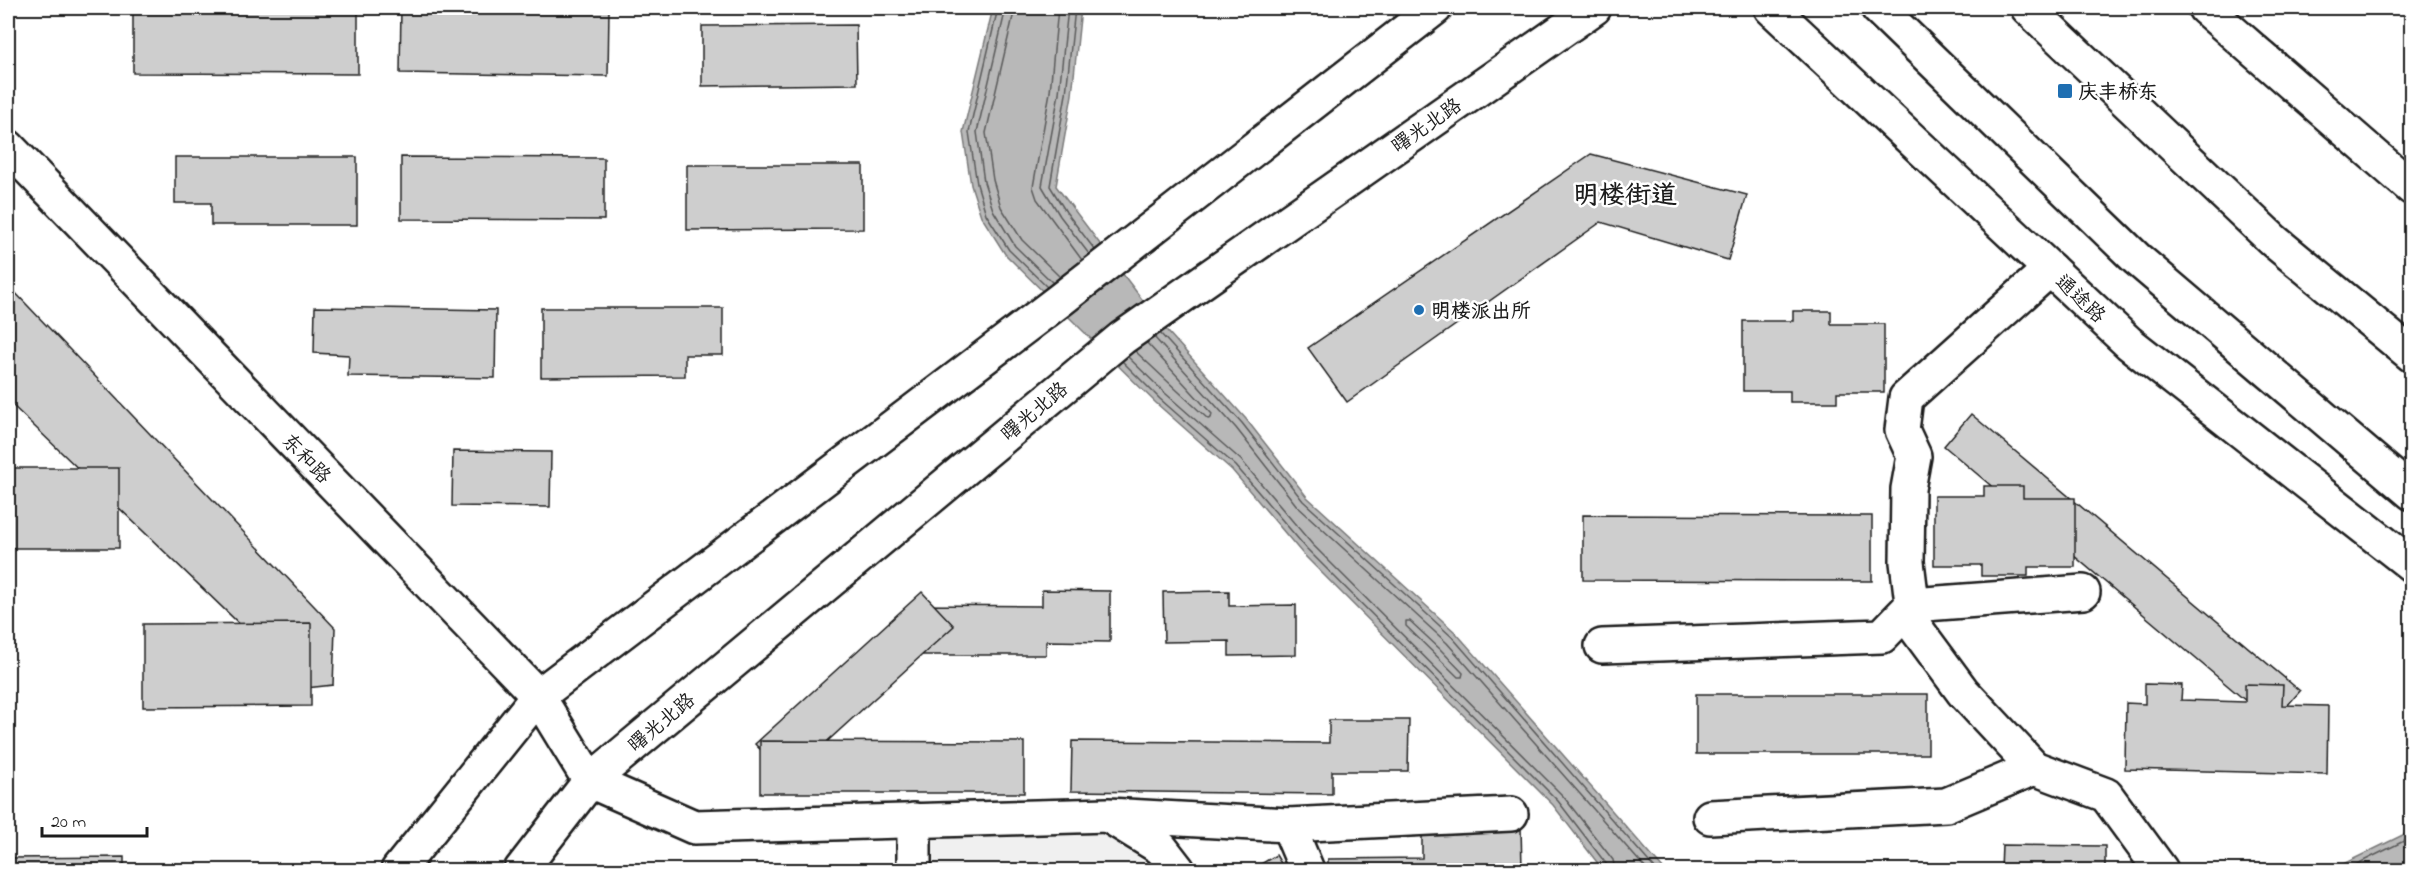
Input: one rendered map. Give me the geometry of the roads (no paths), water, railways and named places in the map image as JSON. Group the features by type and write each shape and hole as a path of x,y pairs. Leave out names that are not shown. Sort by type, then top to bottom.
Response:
{"main road":[{"path":"398,870 538,696 1060,300 1435,8"},
{"name":"曙光北路","path":"521,870 590,781 1122,338 1594,8"},
{"name":"通途路","path":"1772,8 2129,343 2412,565"},
{"path":"1878,8 2137,259 2412,493"},
{"path":"2028,8 2274,241 2412,355"},
{"path":"2205,8 2412,188"},
{"name":"东和路","path":"8,147 538,696 590,781"},
{"path":"2050,269 1906,398 1902,430 1914,456 1908,489 1907,562 1916,627 1963,692 2034,768 2106,795 2161,870"},
{"path":"1602,646 1881,636 1912,605 2083,592"},
{"path":"1710,817 1946,805 2034,768"},
{"path":"590,781 694,827 1108,815 1288,825 1511,814"},
{"path":"1108,815 1161,848 1178,870"},
{"path":"914,820 914,870"},
{"path":"1288,825 1307,870"}],"water":[{"path":"993,8 1081,8 1072,95 1056,186 1160,323 1246,419 1307,497 1456,633 1664,870 1603,870 1553,805 1302,553 1232,470 1156,403 1005,254 981,216 971,185 963,132"},
{"path":"2411,831 2411,870 2331,870"}],"place":[{"name":"庆丰桥东","path":"2065,91"},
{"name":"明楼派出所","path":"1419,310"}],"district":[{"name":"明楼街道","path":"1625,194"}]}
